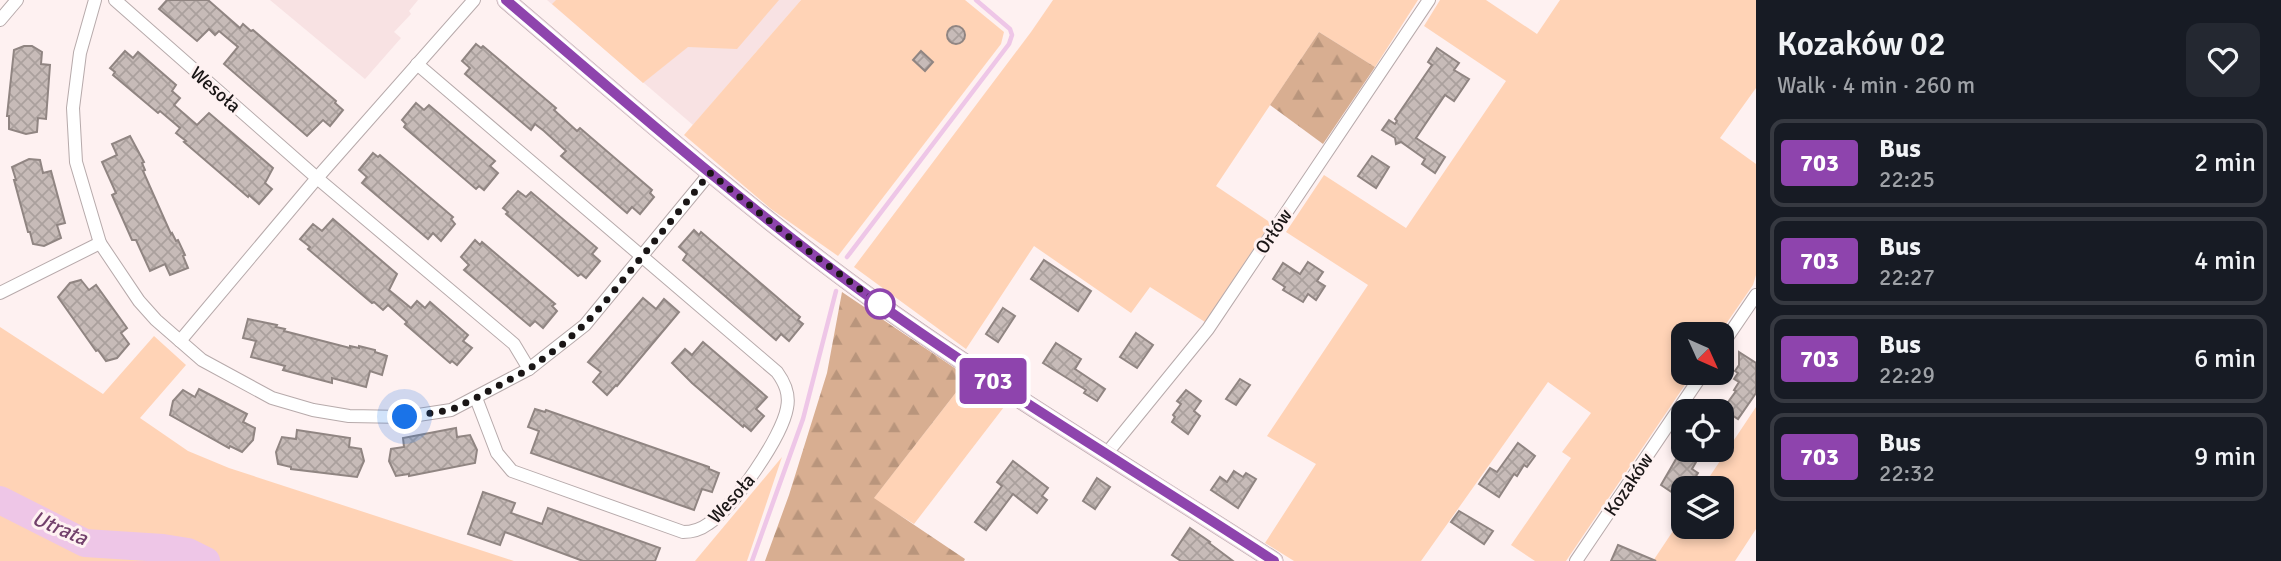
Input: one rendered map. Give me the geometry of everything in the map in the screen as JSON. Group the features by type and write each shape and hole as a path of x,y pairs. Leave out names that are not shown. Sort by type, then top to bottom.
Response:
{"street":[{"path":"0,20 17,0"},
{"path":"94,0 80,53 73,108 76,162 100,243 139,301 202,360 272,398 313,410 349,416 405,417 451,410 529,369 585,324 710,173"},
{"name":"Wesoła","path":"115,0 317,178 514,344 529,369"},
{"path":"180,341 317,178 474,0"},
{"path":"506,0 710,173 788,236 876,301 975,369 1274,561"},
{"name":"Orłów","path":"1107,453 1208,329 1429,0"},
{"name":"Wesoła","path":"417,64 777,372 784,381 787,407 771,447 757,469 710,523 700,529 683,532 513,471 498,453 476,398"},
{"path":"0,293 100,243"},
{"path":"1734,327 1756,295"},
{"name":"Kozaków","path":"1576,561 1695,385"}],"shaded area":[{"path":"270,0 418,0 409,11 411,14 394,32 401,38 365,79"},
{"path":"547,0 801,0 693,125"},
{"path":"556,0 779,0 737,49 688,47 643,83 552,4"},
{"path":"801,0 965,0 1004,32 1001,44 838,256 771,209 684,135"},
{"path":"1053,0 1418,0 1375,67 1319,32 1216,186 1271,223 1205,322 1150,287 1131,313 1034,246 966,349 854,267"},
{"path":"1440,0 1486,0 1537,34 1560,0 1756,0 1756,88 1720,138 1756,164 1756,275 1753,285 1727,322 1671,322 1671,385 1685,385 1675,399 1671,399 1671,406 1566,561 1535,561 1511,545 1571,458 1562,452 1591,413 1548,382 1421,561 1294,561 1265,543 1316,464 1267,436 1368,285 1286,232 1324,175 1406,228 1506,81 1424,26"},
{"path":"0,327 103,394 154,336 186,365 140,418 188,451 229,468 514,561 0,561"},
{"path":"968,377 1007,403 914,524 873,499"},
{"path":"1756,407 1756,529 1735,561 1653,561 1671,534 1671,539 1734,539 1734,476 1710,476 1719,462 1734,462 1734,440"},
{"path":"782,457 747,561 695,561"}],"green space":[{"path":"1319,32 1375,67 1323,144 1270,105"},
{"path":"842,292 968,377 874,498 965,559 964,561 765,561 789,495 827,373"}],"building":[{"path":"167,0 208,0 240,28 243,24 253,30 343,110 330,126 323,120 307,136 224,64 238,47 219,31 215,35 209,29 197,41 159,9"},
{"path":"952,26 960,26 965,35 963,42 952,44 947,39 947,31"},
{"path":"476,44 481,48 483,46 556,108 554,110 577,131 580,128 652,190 650,193 654,197 640,214 632,207 627,213 561,156 566,151 544,131 535,124 531,130 465,74 470,68 462,61"},
{"path":"32,46 42,52 41,64 50,65 46,119 38,118 37,132 26,134 9,129 7,116 14,50"},
{"path":"1437,48 1459,63 1454,70 1469,79 1454,101 1445,95 1416,138 1445,157 1435,173 1422,164 1425,159 1401,142 1396,144 1395,138 1382,130 1389,120 1395,124 1395,119 1432,65 1428,62"},
{"path":"125,51 133,58 138,52 176,85 172,91 180,98 174,105 197,125 209,113 273,168 265,183 272,189 259,204 184,142 186,141 176,133 180,128 113,75 115,72 110,68"},
{"path":"921,51 933,62 925,71 913,60"},
{"path":"416,103 424,110 429,105 495,161 490,166 498,173 484,190 479,186 476,189 404,127 406,124 402,120"},
{"path":"130,136 144,162 143,171 171,234 178,240 185,255 183,256 188,268 170,275 165,264 150,271 136,240 132,240 112,195 116,193 102,162 117,155 112,144"},
{"path":"373,153 378,157 380,155 453,217 451,219 455,224 441,241 433,233 428,239 362,183 367,177 359,170"},
{"path":"1372,156 1389,167 1376,188 1358,176"},
{"path":"29,159 40,160 43,173 51,171 65,223 57,225 61,238 44,246 33,244 14,180 12,167"},
{"path":"518,191 526,197 531,192 597,248 592,254 600,261 586,278 581,274 578,276 506,214 508,212 503,208"},
{"path":"333,219 397,274 389,290 411,308 417,301 425,308 430,302 468,335 463,341 472,348 457,365 452,361 450,363 405,324 407,322 388,305 383,310 372,303 308,249 310,247 300,239 313,224 322,231"},
{"path":"694,230 699,235 701,232 800,317 798,320 803,324 789,341 781,334 776,340 683,260 687,254 679,247"},
{"path":"475,240 480,245 482,242 555,304 552,306 557,311 543,328 535,321 530,326 464,270 469,265 461,257"},
{"path":"1044,260 1091,291 1078,311 1031,279"},
{"path":"1308,262 1323,272 1317,281 1325,286 1316,300 1308,294 1303,302 1283,290 1285,287 1273,279 1283,263 1300,274"},
{"path":"81,280 89,290 96,285 127,328 121,333 129,344 117,358 106,361 98,350 96,351 58,297 70,283"},
{"path":"643,298 656,309 664,299 679,312 607,395 593,382 601,372 588,362"},
{"path":"1003,308 1015,316 998,342 986,334"},
{"path":"248,319 277,325 276,327 285,329 284,331 350,348 359,346 375,350 387,356 382,375 370,371 366,387 332,378 332,383 283,370 285,366 251,357 256,341 243,338"},
{"path":"1136,333 1153,345 1137,368 1120,357"},
{"path":"703,342 767,397 756,409 764,416 751,431 744,425 743,427 672,363 685,349 692,355"},
{"path":"1056,343 1081,359 1075,369 1105,389 1097,401 1084,393 1086,390 1043,363"},
{"path":"1739,352 1756,363 1756,393 1738,419 1734,416 1734,399 1730,399 1739,382 1734,379 1739,365"},
{"path":"1240,379 1250,385 1236,405 1226,399"},
{"path":"199,389 247,414 243,422 255,428 253,440 242,452 230,446 229,448 170,415 173,401 183,390 195,397"},
{"path":"1186,390 1201,401 1194,411 1200,416 1188,434 1172,422 1175,417 1173,415 1181,404 1177,401"},
{"path":"535,409 546,410 709,467 719,473 712,492 702,489 694,510 531,453 539,431 528,427"},
{"path":"456,428 457,437 470,435 477,450 475,463 409,476 396,476 389,461 391,449 404,447 403,438"},
{"path":"297,430 350,438 349,447 361,449 364,461 357,477 291,469 278,464 276,452 282,437 296,439"},
{"path":"1518,443 1535,456 1527,467 1524,465 1517,476 1514,474 1499,497 1479,484 1490,468 1497,472"},
{"path":"1013,461 1048,488 1042,496 1047,500 1037,513 1013,494 986,530 975,522 1002,486 997,482"},
{"path":"1674,462 1696,462 1692,469 1698,473 1696,476 1671,476 1671,492 1661,485"},
{"path":"1234,471 1243,477 1246,473 1256,479 1238,508 1211,490 1220,477 1227,482"},
{"path":"1097,478 1110,487 1095,509 1083,501"},
{"path":"483,492 515,503 511,513 542,524 548,508 660,548 655,561 583,561 505,532 500,545 468,534"},
{"path":"1459,511 1493,531 1484,544 1451,522"},
{"path":"1190,528 1233,561 1181,561 1172,555"},
{"path":"1618,545 1656,561 1611,561"}],"waterway":[{"path":"847,257 1009,44 1012,35 1010,29 976,0"},
{"path":"752,561 803,419 836,291"},
{"name":"Utrata","path":"0,500 85,543 163,548 188,552 206,561"}],"bus line":[{"name":"703","path":"506,0 710,173 788,236 876,301 981,374 1274,561"}],"route":[{"path":"405,417 451,410 529,369 563,344 605,302 710,173 788,236 880,304"}]}
